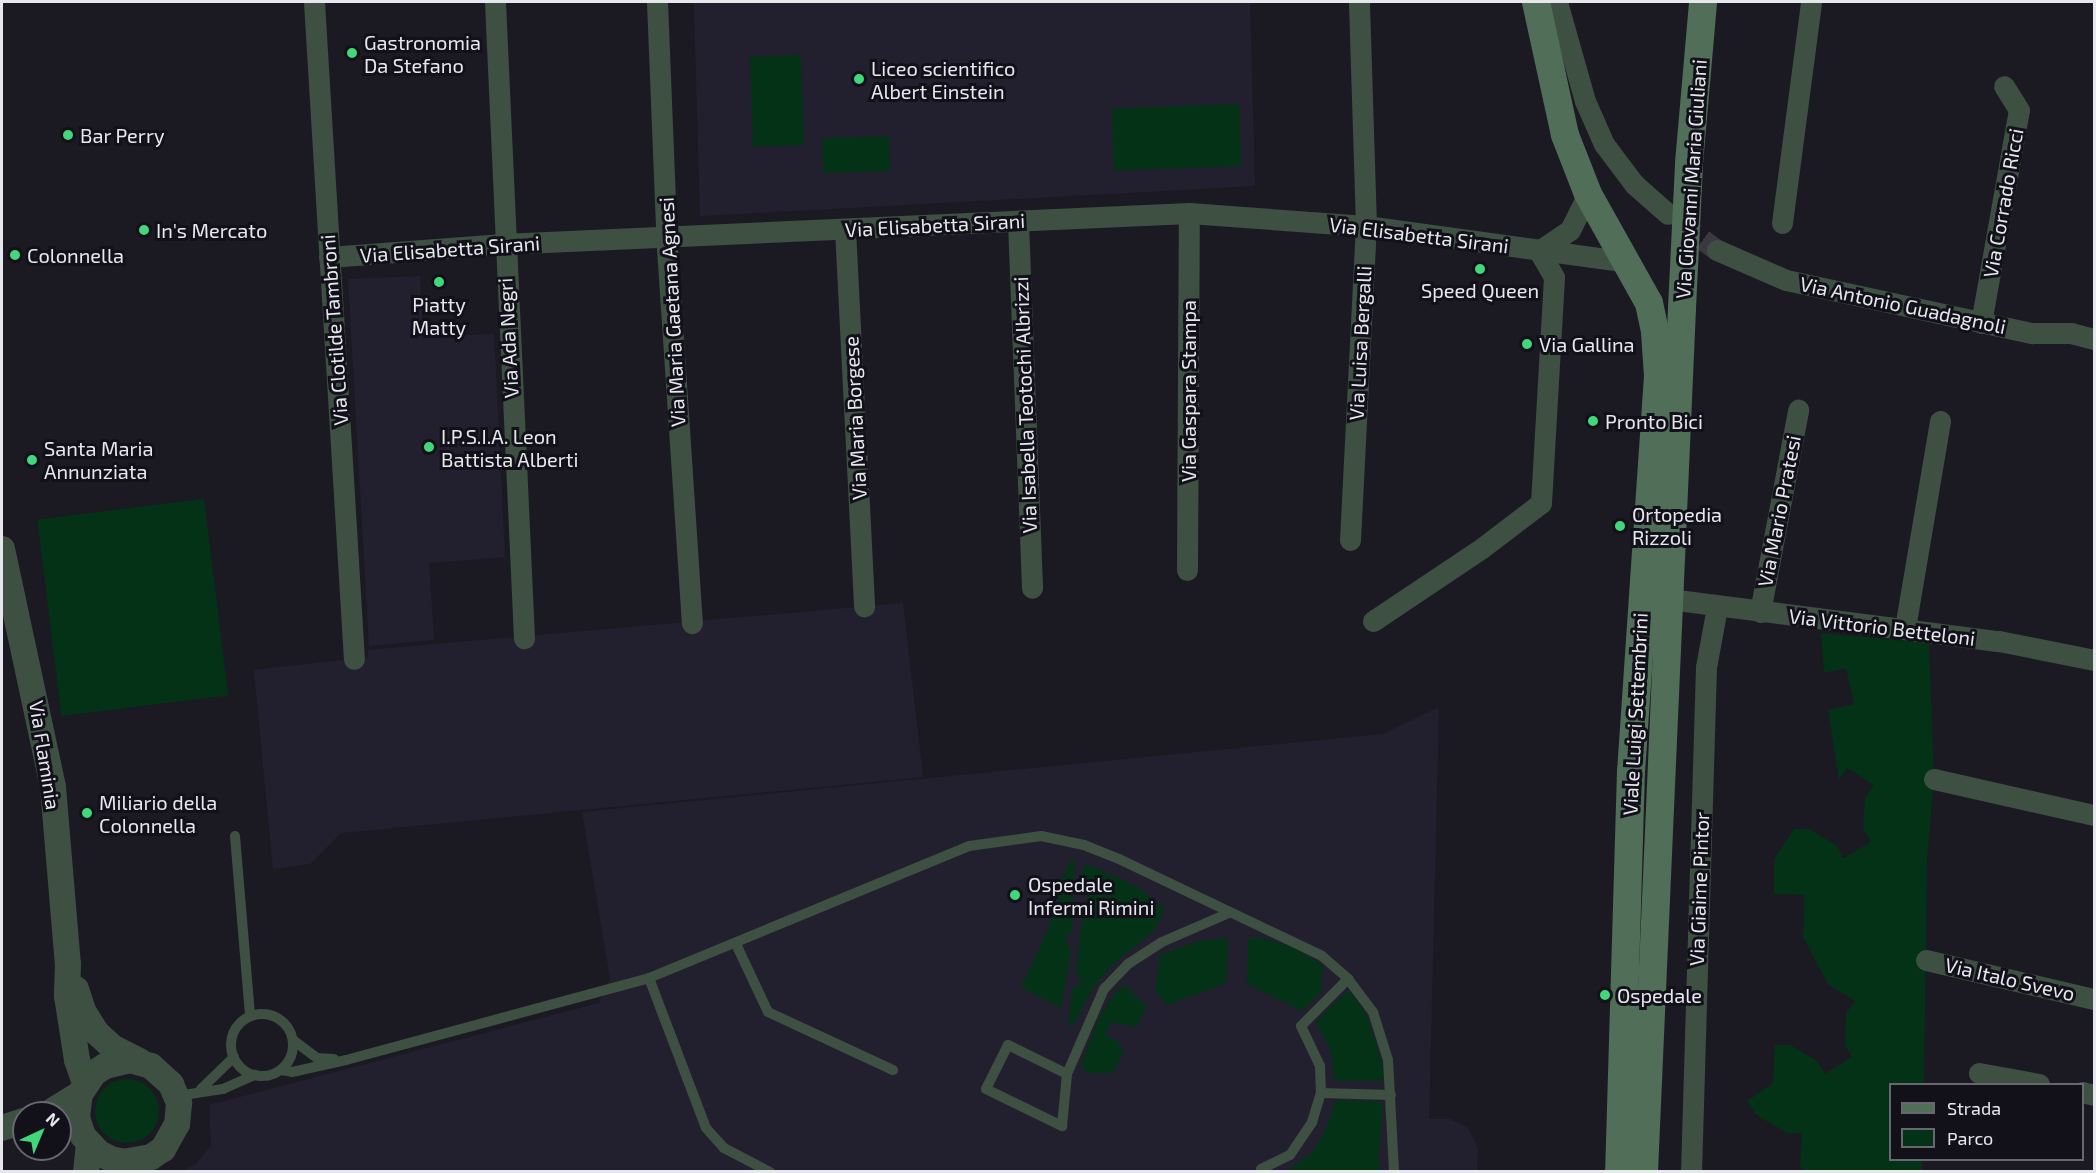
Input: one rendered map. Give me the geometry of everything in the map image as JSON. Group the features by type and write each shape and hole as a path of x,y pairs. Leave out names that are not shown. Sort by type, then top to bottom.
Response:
{"main road":[{"path":"1536,2 1565,135 1588,194 1628,262"},
{"name":"Via Giovanni Maria Giuliani","path":"1679,356 1689,163 1703,2"},
{"name":"Viale Luigi Settembrini","path":"1619,1172 1631,771 1658,376 1655,332 1648,303 1628,262"},
{"name":"Viale Luigi Settembrini","path":"1644,1172 1679,356"}],"street":[{"name":"Via Clotilde Tambroni","path":"314,2 354,659"},
{"name":"Via Ada Negri","path":"495,2 503,244 524,638"},
{"name":"Via Maria Gaetana Agnesi","path":"657,2 667,236 692,622"},
{"name":"Via Luisa Bergalli","path":"1350,540 1366,226 1359,2"},
{"path":"1557,2 1586,101 1604,144 1634,184 1668,214"},
{"path":"1782,223 1811,2"},
{"name":"Via Corrado Ricci","path":"1981,323 2019,110 2004,86"},
{"path":"1373,621 1482,548 1540,503 1554,277 1539,251 1570,230 1588,194"},
{"name":"Via Elisabetta Sirani","path":"329,257 503,244 1190,213 1366,226 1628,262"},
{"name":"Via Gaspara Stampa","path":"1187,570 1190,213"},
{"name":"Via Isabella Teotochi Albrizzi","path":"1018,222 1032,588"},
{"name":"Via Maria Borgese","path":"845,229 864,607"},
{"name":"Via Antonio Guadagnoli","path":"1717,250 1786,280 1981,323 2094,339"},
{"name":"Via Mario Pratesi","path":"1760,612 1798,410"},
{"path":"1905,628 1940,421"},
{"name":"Via Flaminia","path":"3,561 53,787 68,964 67,996 82,1089"},
{"name":"Via Vittorio Betteloni","path":"1669,599 1717,607 1905,628 2094,660"},
{"name":"Via Giaime Pintor","path":"1691,1172 1706,668 1717,607"},
{"path":"1934,779 2094,815"},
{"name":"Via Italo Svevo","path":"1926,960 2094,999"},
{"name":"Via Flaminia","path":"68,964 83,1011 96,1032 112,1047 143,1062"},
{"path":"66,1101 82,1089 105,1066 130,1060 143,1062 189,1093 179,1112 172,1138 141,1164 124,1162 99,1153 76,1134"},
{"path":"1979,1073 2034,1083"},
{"path":"82,1089 76,1134 86,1172"}],"lane":[{"path":"235,836 250,1016 232,1037 234,1057 238,1065 255,1075"},
{"path":"189,1093 223,1089 255,1075 280,1070 292,1072 346,1060 649,978 969,846 1041,836 1084,844 1322,956 1348,979 1373,1012 1388,1060 1391,1095 1389,1128 1394,1172"},
{"path":"1067,1074 1008,1045 986,1089 1062,1126 1067,1074 1104,989 1128,964 1162,942 1229,912"},
{"path":"736,944 768,1012 893,1070"},
{"path":"649,978 706,1128 724,1148 770,1172"},
{"path":"1261,1169 1290,1155 1312,1122 1321,1093 1320,1066 1301,1026 1348,979"},
{"path":"250,1016 278,1018 293,1040 317,1058 346,1060"},
{"path":"280,1070 291,1057 293,1040"},
{"path":"189,1093 234,1057"},
{"path":"1321,1093 1391,1095"}],"shaded area":[{"path":"694,2 1250,2 1255,186 700,216"},
{"name":"I.P.S.I.A. Leon Battista Alberti","path":"420,276 423,337 494,334 505,557 429,563 434,640 369,646 348,279"},
{"path":"903,603 923,777 341,833 310,864 273,869 254,670 368,657 368,650"},
{"name":"Ospedale Infermi Rimini","path":"1439,707 1429,1119 1450,1119 1468,1128 1478,1148 1477,1171 179,1172 196,1164 211,1145 209,1105 599,1003 610,978 582,812 1383,734"}],"green space":[{"path":"801,55 804,145 753,147 750,57"},
{"path":"1239,104 1241,166 1114,170 1112,108"},
{"path":"889,136 890,171 823,173 822,138"},
{"path":"204,499 228,696 61,716 37,519"},
{"path":"1821,633 1929,643 1934,779 1927,861 1924,1083 1889,1083 1889,1161 1922,1161 1922,1171 1805,1171 1800,1166 1802,1133 1787,1133 1755,1114 1747,1101 1773,1083 1775,1045 1790,1045 1817,1061 1825,1074 1852,1057 1845,1045 1846,1013 1855,1001 1828,984 1803,937 1804,895 1774,894 1774,859 1794,829 1809,829 1836,845 1843,858 1871,842 1863,829 1865,798 1874,785 1847,768 1839,780 1828,710 1854,704 1846,668 1824,673"},
{"path":"1071,859 1075,860 1072,931 1065,938 1071,952 1061,1008 1021,987 1046,934 1059,897 1055,895"},
{"path":"1087,864 1140,888 1157,905 1163,903 1163,913 1154,931 1114,963 1093,988 1072,1027 1068,1024 1072,989 1081,983 1076,970 1083,912 1091,903 1082,890 1082,868"},
{"path":"1228,938 1226,983 1167,1005 1155,990 1160,955 1198,941"},
{"path":"1262,938 1292,947 1323,965 1321,992 1302,1011 1247,984 1248,939"},
{"path":"1126,986 1146,1006 1137,1027 1111,1022 1106,1036 1116,1040 1124,1051 1113,1073 1086,1073 1081,1064 1101,1014 1118,989"},
{"path":"1347,992 1351,992 1367,1016 1385,1074 1381,1081 1335,1081 1331,1052 1316,1022"},
{"path":"127,1079 145,1085 153,1093 159,1111 153,1129 145,1137 127,1143 109,1137 101,1129 95,1111 101,1093 109,1085"},
{"path":"1336,1100 1380,1102 1383,1106 1378,1158 1381,1171 1287,1171 1313,1151 1324,1133"}],"tunnel":[{"path":"1678,221 1717,250"}],"place":[{"name":"Gastronomia Da Stefano","path":"352,53"},
{"name":"Liceo scientifico Albert Einstein","path":"859,79"},
{"name":"Bar Perry","path":"68,135"},
{"name":"In's Mercato","path":"144,230"},
{"name":"Colonnella","path":"15,255"},
{"name":"Speed Queen","path":"1480,269"},
{"name":"Piatty Matty","path":"439,282"},
{"name":"Via Gallina","path":"1527,344"},
{"name":"Pronto Bici","path":"1593,421"},
{"name":"I.P.S.I.A. Leon Battista Alberti","path":"429,447"},
{"name":"Santa Maria Annunziata","path":"32,460"},
{"name":"Ortopedia Rizzoli","path":"1620,526"},
{"name":"Miliario della Colonnella","path":"87,813"},
{"name":"Ospedale Infermi Rimini","path":"1015,895"},
{"name":"Ospedale","path":"1605,995"}]}
